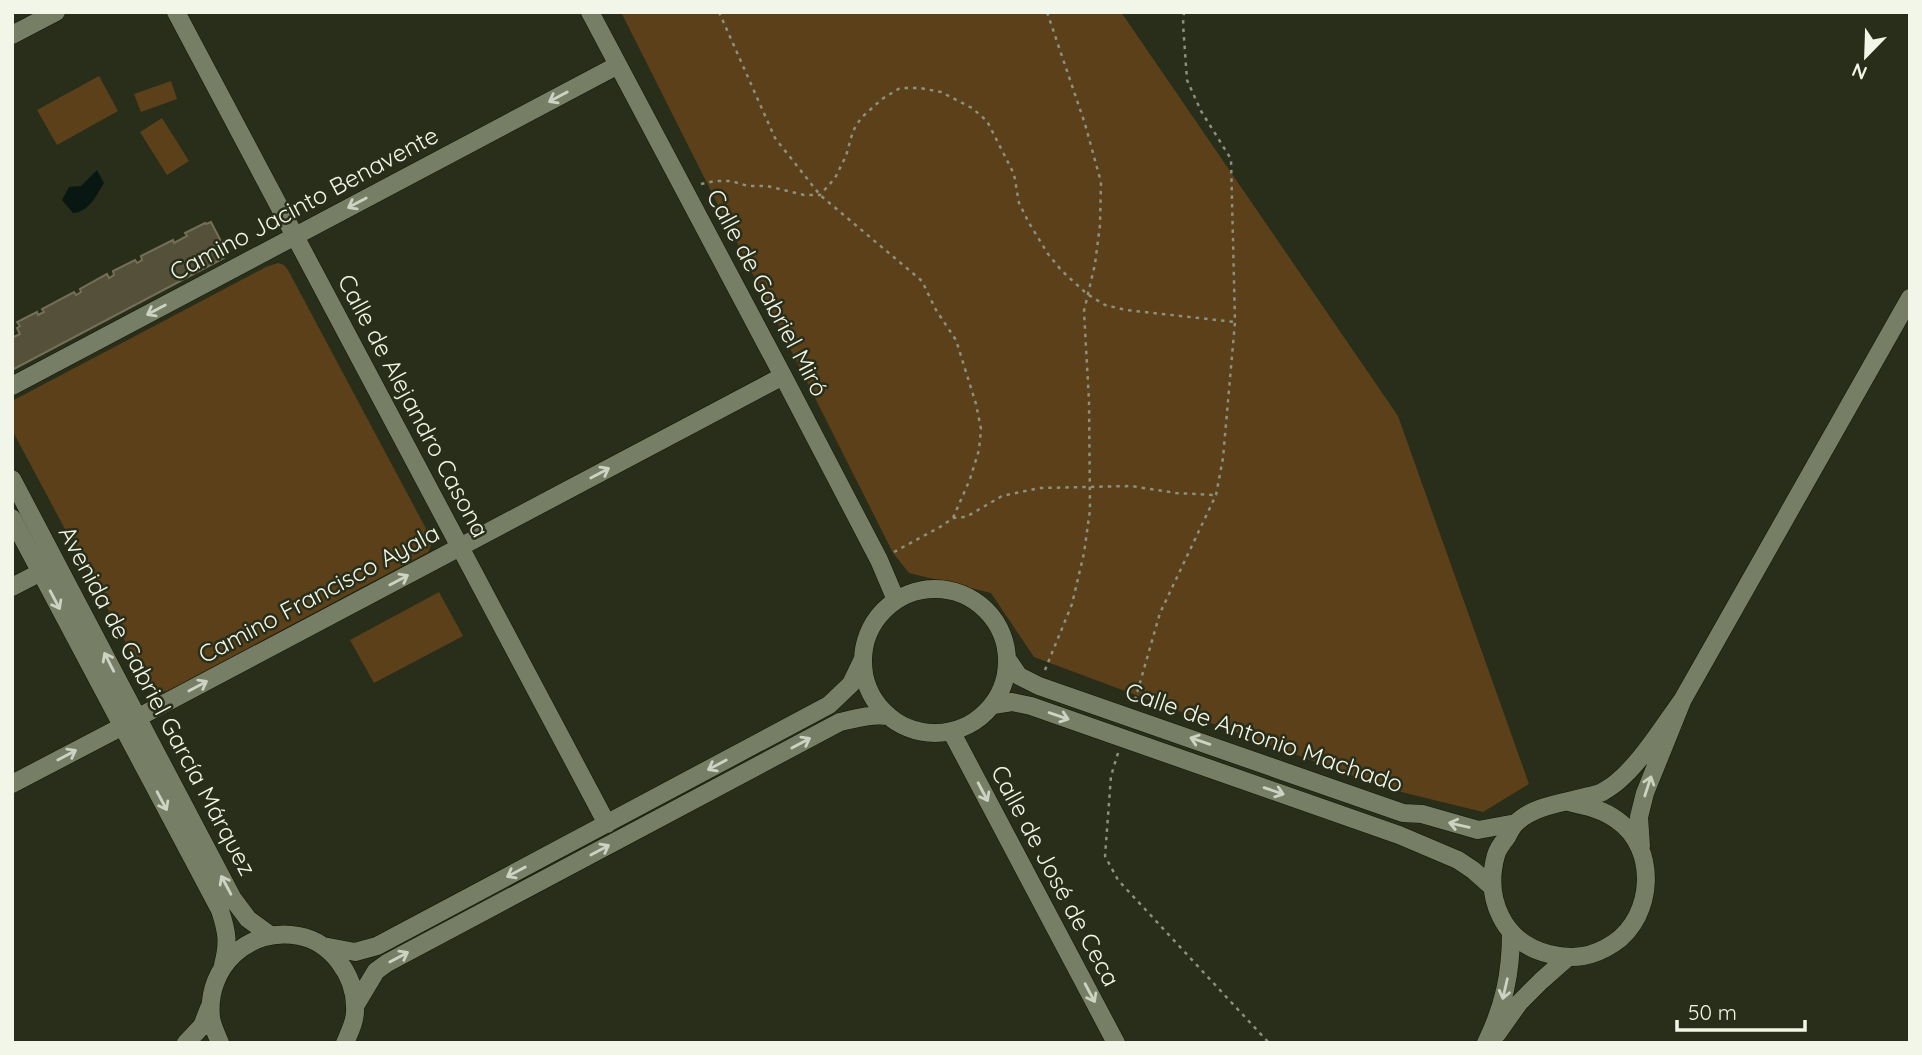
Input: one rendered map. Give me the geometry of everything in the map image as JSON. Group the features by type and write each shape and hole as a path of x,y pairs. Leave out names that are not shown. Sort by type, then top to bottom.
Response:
{"street":[{"path":"12,35 56,12"},
{"name":"Calle de Alejandro Casona","path":"176,12 607,824"},
{"name":"Calle de Gabriel Miró","path":"590,12 879,561 895,600"},
{"name":"Camino Jacinto Benavente","path":"12,386 618,65"},
{"path":"1683,699 1639,759 1604,792 1539,808 1516,823 1496,852 1491,886 1498,913 1511,933 1535,951 1567,958 1599,953 1624,936 1642,908 1647,880 1639,817 1655,765 1683,699 1910,298"},
{"name":"Camino Francisco Ayala","path":"12,784 783,376"},
{"name":"Avenida de Gabriel García Márquez","path":"12,479 62,572 220,910 227,933 227,949 213,988 211,1004"},
{"name":"Avenida de Gabriel García Márquez","path":"12,518 40,572 233,900 248,919 270,935"},
{"path":"12,587 40,572"},
{"path":"922,589 952,590 975,600 995,619 1002,634 1008,660 1006,678 993,705 982,716 951,732 932,733 902,725 889,716 873,698 864,674 865,642 875,619 895,600 922,589"},
{"path":"223,965 243,946 270,935 300,936 323,946 355,952 377,946 829,705 851,684 863,659"},
{"name":"Calle de Antonio Machado","path":"1008,660 1019,676 1039,686 1403,813 1422,814 1478,830 1516,823"},
{"name":"Calle de Antonio Machado","path":"993,705 1012,702 1031,706 1399,835 1458,860 1491,886"},
{"path":"355,1006 376,971 387,963 840,722 858,717 889,716"},
{"name":"Calle de José de Ceca","path":"951,732 1116,1043"},
{"path":"1568,803 1594,807 1618,820 1631,833 1642,853"},
{"path":"1486,1043 1503,1000 1511,964 1511,933"},
{"path":"323,946 342,965 350,980 355,1006 353,1024 345,1043"},
{"path":"1491,1043 1519,1003 1567,958"},
{"path":"186,1043 202,1026 211,1004"},
{"path":"211,1004 211,1020 220,1043"}],"path":[{"path":"719,12 775,138 820,195 922,281 936,310 957,340 981,429 979,450 970,479 953,519"},
{"path":"1039,686 1072,604 1084,553 1090,510 1089,401 1084,311 1095,264 1100,225 1101,182 1085,124 1047,12"},
{"path":"1130,717 1160,613 1216,495 1223,458 1235,322 1231,159 1201,111 1187,80 1184,12"},
{"path":"698,185 731,181 804,195 820,195 835,178 846,156 853,131 861,118 882,99 900,88 941,92 971,108 987,121 1014,174 1019,203 1029,223 1048,254 1087,294 1105,305 1126,310 1235,322"},
{"path":"879,561 953,519 966,517 1002,496 1040,488 1131,486 1175,493 1216,495"},
{"path":"1123,738 1111,776 1105,856 1118,880 1269,1043"}],"shaded area":[{"path":"621,12 1121,12 1398,416 1529,784 1483,812 1385,788 1034,657 991,593 909,573 893,553"},
{"path":"99,76 118,111 57,145 37,110"},
{"path":"171,81 177,99 141,112 134,94"},
{"path":"162,118 189,161 167,175 140,132"},
{"path":"97,170 104,183 88,206 73,213 62,200 69,187 81,186"},
{"path":"278,263 288,270 432,543 428,552 171,689 157,692 149,686 12,430 12,401"},
{"path":"439,592 463,636 374,683 350,640"}],"building":[{"path":"211,222 227,253 223,255 224,258 12,370 12,333 14,337 20,334 17,322 37,312 38,315 44,312 42,309 74,292 76,295 81,292 80,289 107,274 109,278 114,275 113,271 135,260 137,263 142,260 141,256 173,240 174,243 187,236 185,233"}]}
